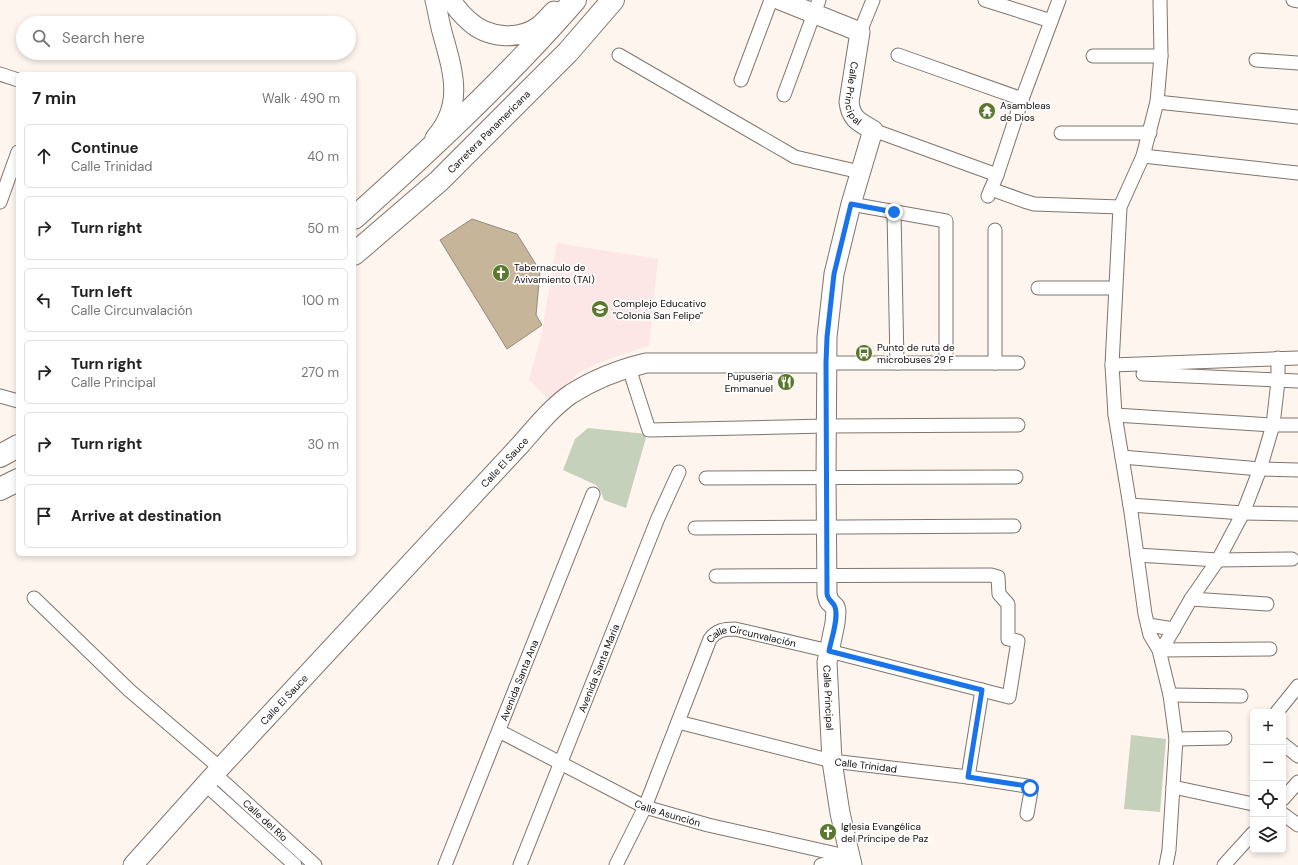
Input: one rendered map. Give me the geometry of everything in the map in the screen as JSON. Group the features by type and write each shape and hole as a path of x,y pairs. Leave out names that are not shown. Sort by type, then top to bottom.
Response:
{"highway":[{"path":"356,216 399,178 501,80 575,0"},
{"name":"Carretera Panamericana","path":"356,252 439,181 568,52 613,0"},
{"path":"0,456 16,447"},
{"path":"0,489 16,481"}],"street":[{"path":"399,178 439,133 452,105 454,91 453,73 439,22 435,0"},
{"path":"451,0 470,22 479,28 501,36 510,36 524,33 539,26 565,0"},
{"path":"741,80 771,0"},
{"path":"780,0 817,6 860,32"},
{"name":"Calle Principal","path":"851,861 840,813 832,761 828,662 836,611 833,603 827,597 826,363 827,337 834,274 851,204 873,130 855,119 849,102 860,32 873,0"},
{"path":"985,0 1051,21"},
{"path":"1059,0 1022,99 997,175 989,193 1034,204 1120,206"},
{"path":"1160,0 1161,56 1157,102 1143,156 1120,206 1112,365 1115,415 1148,625 1150,635 1159,650 1170,695 1176,739 1169,850 1166,865"},
{"path":"1293,0 1298,1"},
{"path":"784,95 817,6"},
{"path":"619,55 795,157 860,172"},
{"path":"898,55 1022,99"},
{"path":"1093,56 1161,56"},
{"path":"1256,60 1298,64"},
{"path":"0,74 16,79"},
{"path":"1157,102 1298,117"},
{"path":"873,130 997,175"},
{"path":"1061,133 1150,133"},
{"path":"1143,156 1298,173"},
{"path":"0,202 16,158"},
{"path":"851,204 946,221 946,363"},
{"path":"894,212 897,363"},
{"path":"995,230 995,363"},
{"path":"1038,288 1115,288"},
{"path":"1159,650 1165,644 1191,599 1218,560 1243,513 1260,469 1274,425 1278,381 1278,358"},
{"path":"1112,365 1298,358"},
{"name":"Calle El Sauce","path":"133,865 549,414 571,394 594,382 629,368 653,363 1018,363"},
{"path":"629,368 649,430 826,426 1018,425"},
{"path":"1143,374 1298,382"},
{"path":"0,396 16,400"},
{"path":"1115,415 1274,425 1298,425"},
{"path":"1122,457 1260,469 1298,470"},
{"name":"Avenida Santa Maria","path":"520,865 656,525 679,472"},
{"path":"706,478 1016,477"},
{"name":"Avenida Santa Ana","path":"445,865 482,768 499,731 593,494"},
{"path":"1130,505 1243,513 1298,514"},
{"path":"694,528 1014,526"},
{"path":"1137,555 1218,560 1292,559"},
{"name":"Calle Circunvalación","path":"616,865 645,807 710,639 716,632 725,629 734,629 829,651 1009,697 1018,641 1008,639 1008,604 999,594 998,577 991,575 827,576"},
{"path":"716,576 827,576"},
{"path":"34,598 129,690 214,776"},
{"path":"1191,599 1267,604"},
{"path":"1148,625 1174,629"},
{"path":"1159,650 1270,649"},
{"path":"1279,709 1298,686"},
{"path":"968,777 982,690"},
{"path":"1170,695 1241,696"},
{"name":"Calle Trinidad","path":"678,722 832,761 968,777 1027,786 1030,788 1027,814"},
{"name":"Calle Asunción","path":"499,731 645,807 708,825 851,861"},
{"path":"1176,739 1225,738"},
{"path":"1284,745 1298,756"},
{"name":"Calle del Río","path":"214,776 295,865"},
{"name":"Calle del Río","path":"214,776 315,865"},
{"path":"1286,796 1298,782"},
{"path":"1173,787 1250,803"},
{"path":"1286,816 1298,825"},
{"path":"1224,865 1250,836"},
{"path":"821,865 851,861"}],"shaded area":[{"name":"Complejo Educativo \"Colonia San Felipe\"","path":"557,243 658,259 649,346 608,359 578,373 552,402 529,380 541,337"}],"green space":[{"path":"588,428 647,434 626,508 604,500 596,485 563,470 575,439"},
{"path":"1131,735 1166,739 1160,812 1124,809"}],"building":[{"path":"472,219 517,234 540,271 536,315 542,325 507,349 440,240"}],"place":[{"name":"Asambleas de Dios","path":"987,111"},
{"name":"Tabernaculo de Avivamiento (TAI)","path":"501,273"},
{"name":"Complejo Educativo \"Colonia San Felipe\"","path":"600,309"},
{"name":"Punto de ruta de microbuses 29 F","path":"864,353"},
{"name":"Pupuseria Emmanuel","path":"786,382"},
{"name":"Iglesia Evangélica del Príncipe de Paz","path":"828,832"}],"route":[{"path":"894,212 851,204 834,274 827,337 826,363 827,597 829,601 833,603 836,611 829,651 982,690 968,777 1027,786 1030,788"}]}
